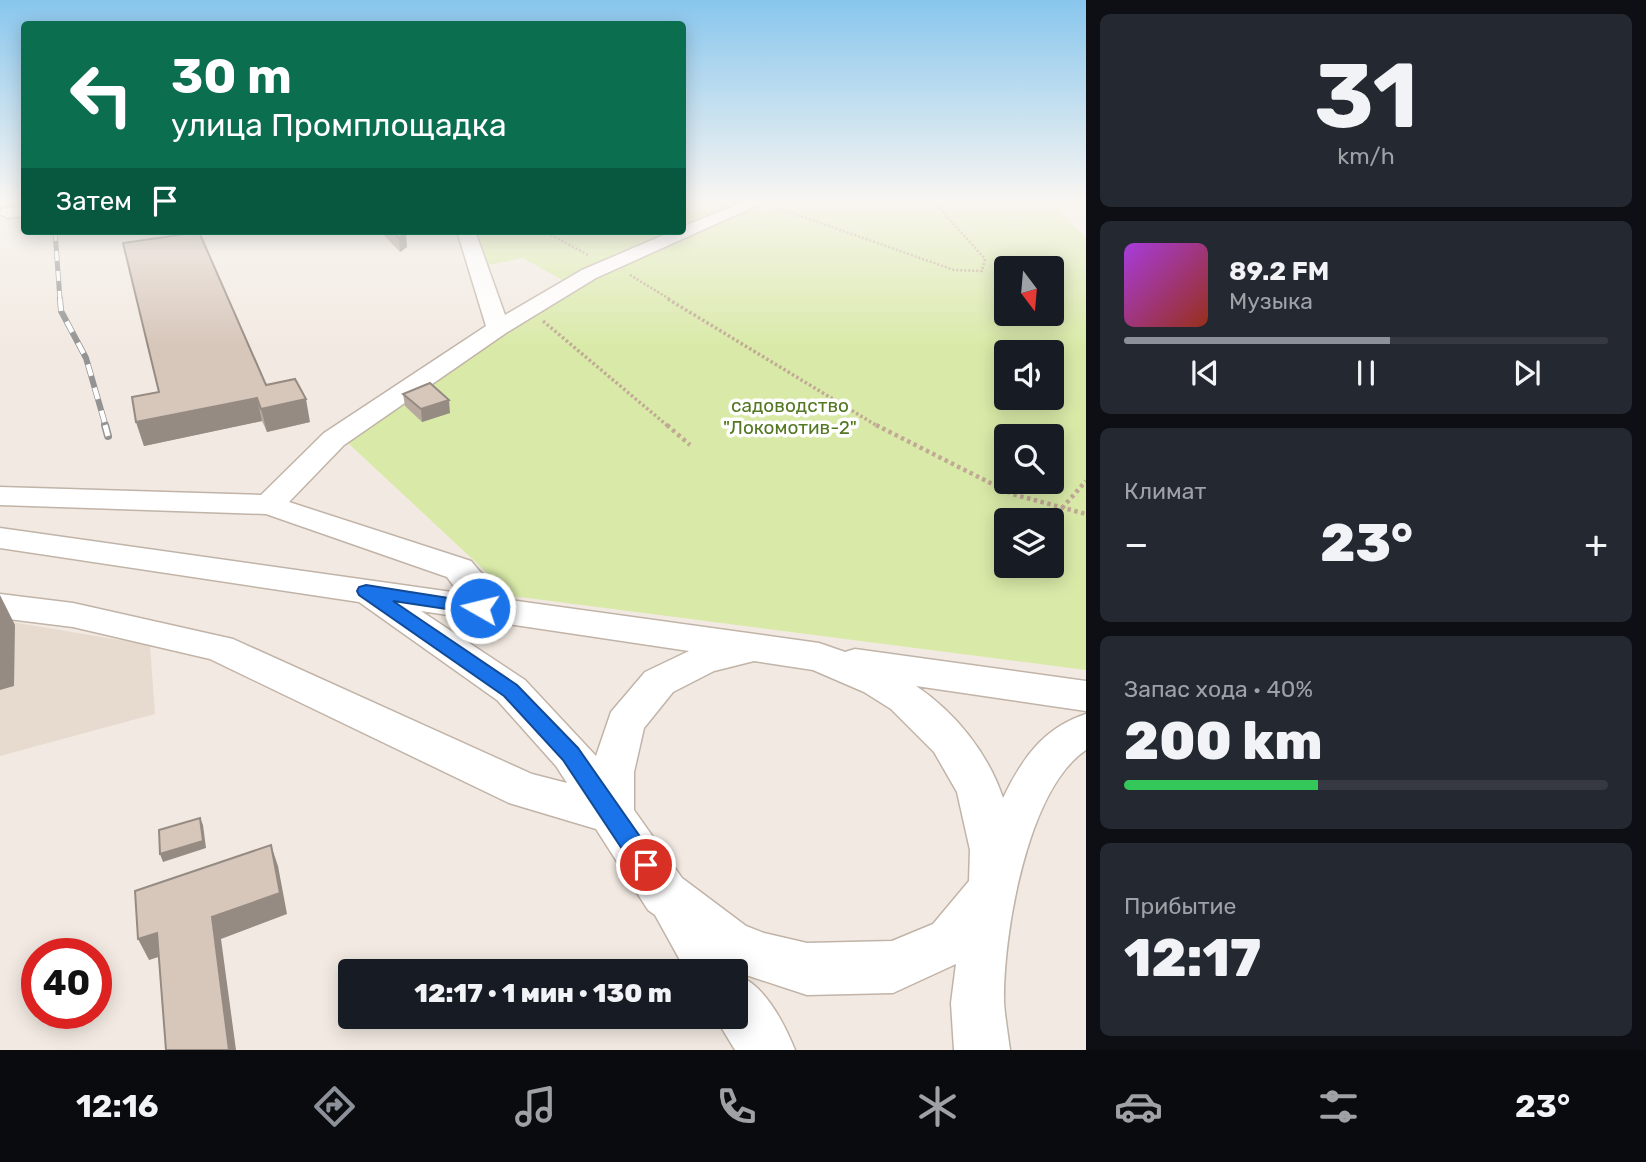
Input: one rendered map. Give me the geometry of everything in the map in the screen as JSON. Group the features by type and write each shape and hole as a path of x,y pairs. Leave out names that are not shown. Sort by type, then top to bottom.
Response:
{"street":[{"path":"472,249 498,328"},
{"path":"269,505 334,439 498,328 607,266 646,249"},
{"path":"1,496 82,496 269,505 458,569 475,589 480,608"},
{"path":"0,538 45,542 1086,696"},
{"path":"366,591 510,690 571,754 707,959"},
{"path":"0,606 73,615 220,648 524,790 611,814"},
{"path":"611,814 613,772 625,723 659,682 706,659 762,650"},
{"path":"819,657 879,683 932,720 972,772 988,810 993,844 991,889 978,1000 982,1050"},
{"path":"656,880 729,944 807,969 893,967 951,941 991,889 1022,803 1041,769 1058,750 1086,730"},
{"path":"748,1022 766,1050"}],"path":[{"path":"576,249 607,266 642,280 871,423 1012,494 1062,508 1086,481"},
{"path":"896,249 954,270 971,273 982,271 985,258 977,249"},
{"path":"529,310 690,445"},
{"path":"1064,508 1086,514"}],"shaded area":[{"path":"0,620 150,645 155,714 0,756"}],"green space":[{"name":"садоводство \"Локомотив-2\"","path":"478,249 1086,249 1086,670 512,596 348,443 528,316 575,287 523,258 484,266"}],"building":[{"path":"124,249 206,249 266,385 295,379 306,399 261,409 257,398 136,422 132,397 159,392"},
{"path":"430,383 449,400 421,409 403,394"},
{"path":"200,818 203,841 160,854 159,830"},
{"path":"271,845 280,893 212,917 229,1050 166,1050 157,933 138,939 135,891"}],"railway":[{"path":"56,249 60,300"},
{"path":"60,299 61,311 86,358 106,427"},
{"path":"105,425 108,436"}],"route":[{"path":"480,608 366,591 510,690 571,754 646,865"}]}
